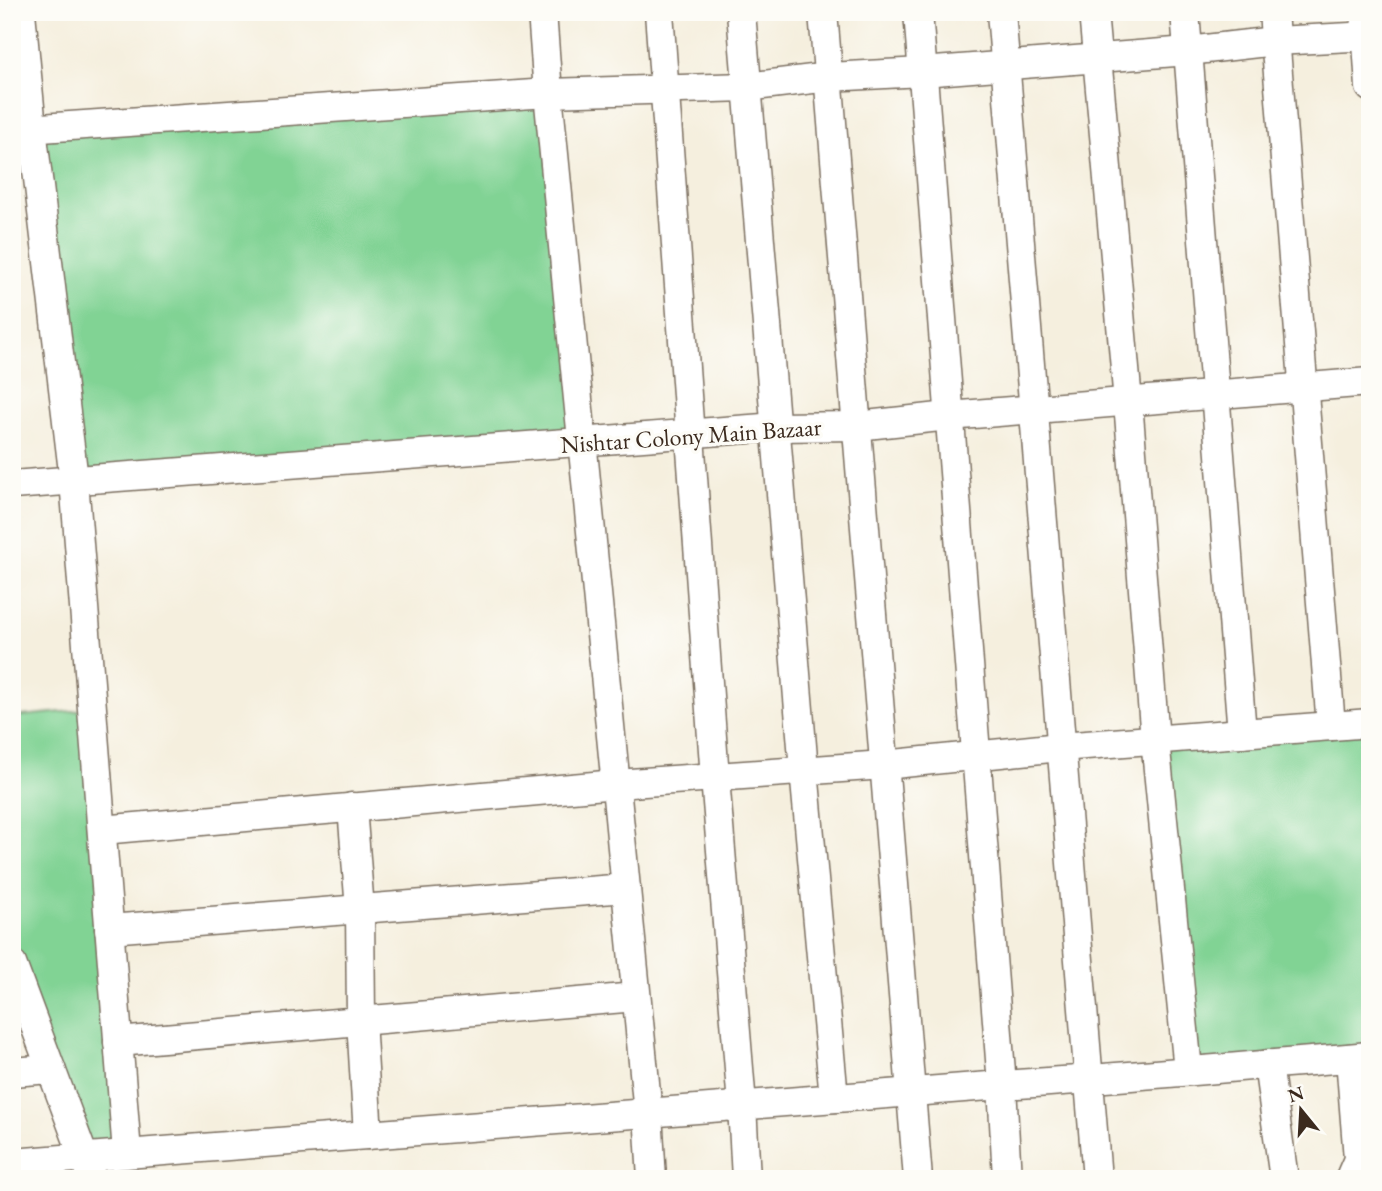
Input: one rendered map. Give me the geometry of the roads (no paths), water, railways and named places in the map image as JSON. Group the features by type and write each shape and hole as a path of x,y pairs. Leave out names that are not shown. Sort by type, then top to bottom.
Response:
{"street":[{"path":"21,12 22,129 74,480 127,1153"},
{"path":"542,12 648,1113 652,1179"},
{"path":"659,12 746,1179"},
{"path":"741,12 834,1098"},
{"path":"823,12 918,1179"},
{"path":"918,12 1002,1085 1007,1179"},
{"path":"1001,12 1097,1179"},
{"path":"1093,12 1155,740 1188,1070"},
{"path":"1185,12 1242,733"},
{"path":"1273,12 1331,726"},
{"path":"22,129 548,93 747,87 828,77 1188,51 1367,28 1370,87"},
{"name":"Nishtar Colony Main Bazaar","path":"12,485 776,427 857,426 949,416 1370,383"},
{"path":"102,830 616,785 884,765 1060,747 1370,723"},
{"path":"352,807 360,910 361,1020 368,1135"},
{"path":"109,929 626,888"},
{"path":"14,976 88,1168"},
{"path":"118,1042 636,997"},
{"path":"12,1163 88,1168 127,1153 1360,1057 1358,1159 1351,1175 1355,1179"},
{"path":"1268,1064 1284,1179"},
{"path":"12,1072 51,1069"}]}
